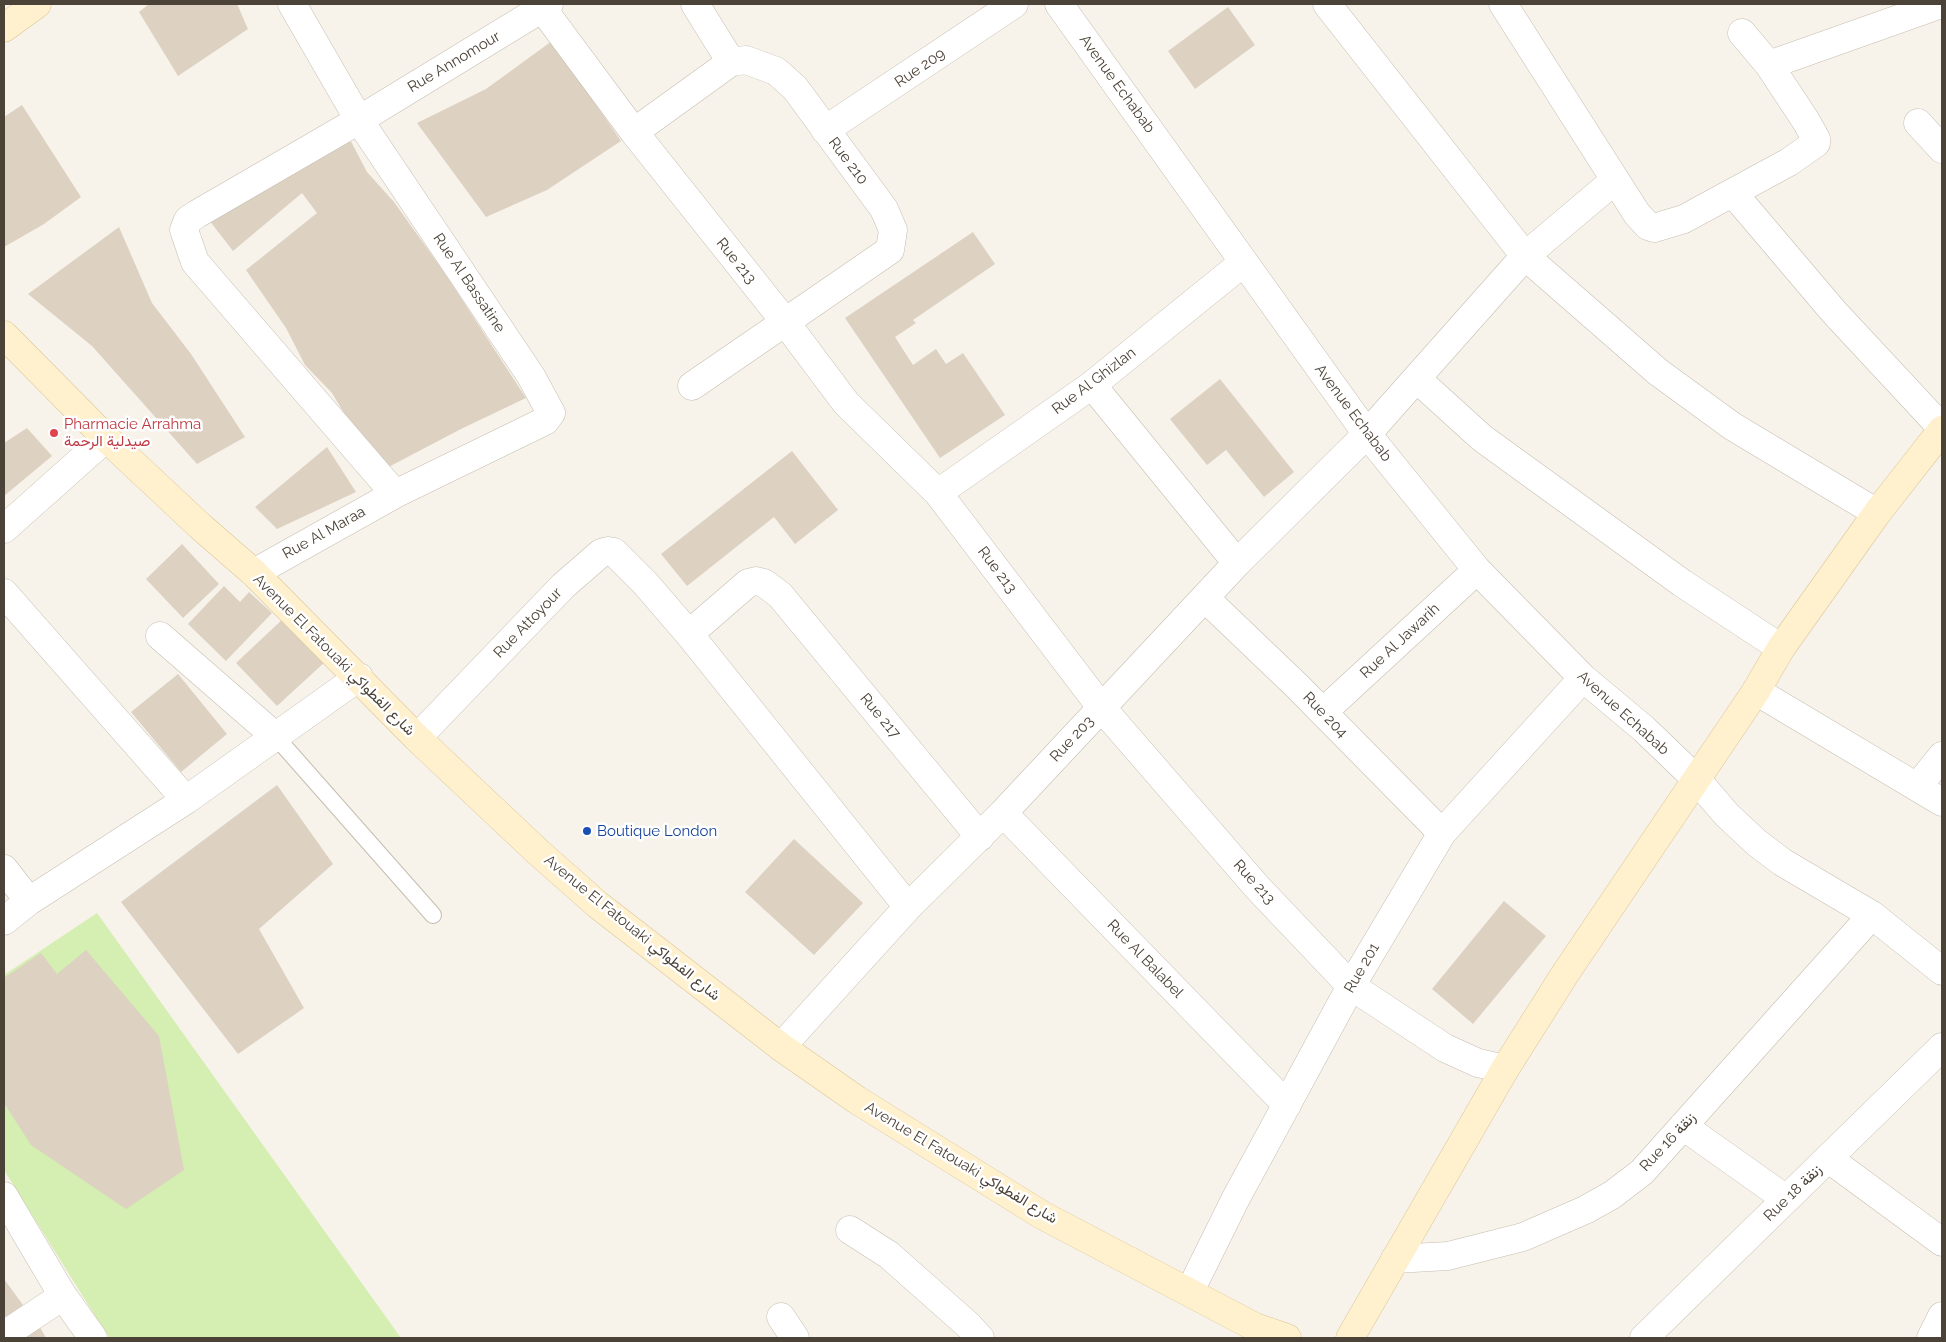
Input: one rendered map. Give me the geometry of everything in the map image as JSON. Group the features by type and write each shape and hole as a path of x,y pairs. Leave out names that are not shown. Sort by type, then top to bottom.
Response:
{"main road":[{"path":"4,28 36,4"},
{"name":"Avenue El Fatouaki شارع الفطواكي","path":"4,335 106,438 200,526 254,573 359,677 417,738 538,852 598,905 781,1047 857,1100 1042,1215 1190,1291 1249,1332 1287,1338"},
{"path":"1350,1338 1505,1069 1565,974 1756,691 1781,648 1877,513 1942,429"}],"street":[{"name":"Rue Al Bassatine","path":"292,4 360,120 531,376 551,413 545,421 395,494"},
{"path":"634,132 731,62 695,4"},
{"name":"Rue 209","path":"825,130 1014,4"},
{"name":"Avenue Echabab","path":"1059,4 1366,434 1477,570 1583,678 1644,729 1696,779 1727,815 1782,862 1872,915 1942,971"},
{"path":"1326,4 1525,256 1658,372 1732,426 1877,513"},
{"path":"1503,4 1637,214 1648,226 1654,228 1684,219 1733,193 1789,162 1817,141 1769,65 1742,33"},
{"path":"1769,65 1940,4"},
{"name":"Rue Annomour","path":"395,494 194,262 184,230 188,220 197,214 360,120 547,5"},
{"name":"Rue 213","path":"547,5 634,132 786,323 846,403 938,493 1101,707 1257,887 1352,986 1445,1048 1478,1063 1505,1069"},
{"name":"Rue 210","path":"692,386 890,250 893,240 893,230 884,209 795,88 776,71 746,60 731,62"},
{"path":"1918,123 1942,149"},
{"name":"Rue 203","path":"781,1047 908,907 980,837 1101,707 1206,599 1237,563 1366,434 1525,256 1615,180"},
{"path":"1733,193 1834,312 1942,429"},
{"name":"Rue Al Ghizlan","path":"938,493 1092,385 1244,262"},
{"path":"1417,379 1482,438 1682,583 1781,648"},
{"path":"1092,385 1237,563"},
{"path":"4,528 106,438"},
{"name":"Rue Al Maraa","path":"254,573 395,494"},
{"name":"Rue Attoyour","path":"417,738 564,586 608,550 614,552 645,583 689,634"},
{"name":"Rue Al Jawarih","path":"1323,712 1477,570"},
{"name":"Rue 217","path":"689,634 752,581 764,583 780,595 980,837"},
{"path":"4,593 186,800"},
{"name":"Rue 204","path":"1206,599 1323,712 1442,833"},
{"path":"689,634 908,907"},
{"path":"160,636 276,737"},
{"path":"4,922 30,902 186,800 359,677"},
{"name":"Rue 201","path":"1190,1291 1236,1198 1352,986 1442,833 1583,678"},
{"path":"1756,691 1942,802"},
{"path":"1918,786 1942,756"},
{"name":"Rue Al Balabel","path":"1003,813 1287,1105"},
{"path":"4,869 30,902"},
{"name":"Rue 16 زنقة","path":"1395,1259 1448,1256 1523,1237 1585,1210 1612,1195 1642,1172 1872,915"},
{"name":"Rue 18 زنقة","path":"1644,1338 1942,1047"},
{"path":"1683,1126 1786,1199"},
{"path":"1829,1159 1942,1242"},
{"path":"4,1196 63,1296 93,1338"},
{"path":"850,1230 889,1255 968,1325 980,1338"},
{"path":"4,1335 63,1296"},
{"path":"1931,1338 1942,1316"}],"lane":[{"path":"276,737 433,915"}],"green space":[{"path":"97,913 401,1338 109,1338 4,1170 4,975"}],"building":[{"path":"149,4 237,4 248,29 178,76 139,12"},
{"path":"1228,7 1255,45 1195,89 1168,51"},
{"path":"552,41 621,141 547,190 486,217 417,123 486,89"},
{"path":"22,105 81,197 44,224 4,247 4,117"},
{"path":"346,132 367,172 394,202 444,272 526,398 461,429 379,472 332,393 305,365 286,328 246,270 317,213 302,193 233,251 202,211"},
{"path":"119,227 152,303 191,354 245,437 197,464 92,346 28,294"},
{"path":"973,232 995,264 913,320 916,323 895,337 913,365 936,349 946,364 963,353 1005,415 940,458 845,318"},
{"path":"1220,379 1294,472 1264,497 1226,450 1207,465 1170,419"},
{"path":"27,428 52,456 4,496 4,443"},
{"path":"327,447 356,492 277,529 255,507"},
{"path":"792,451 838,510 795,544 774,517 687,586 661,554"},
{"path":"182,544 219,584 183,618 146,579"},
{"path":"224,586 240,602 249,592 272,613 226,661 188,624"},
{"path":"285,617 326,661 277,706 236,663"},
{"path":"178,674 227,734 181,772 131,712"},
{"path":"277,785 333,864 259,929 304,1008 238,1054 121,902"},
{"path":"794,839 863,903 814,955 745,892"},
{"path":"1504,901 1546,936 1473,1024 1432,989"},
{"path":"86,950 159,1036 184,1170 126,1209 31,1145 4,1103 4,978 41,953 57,974"},
{"path":"4,1279 23,1305 4,1319"},
{"path":"40,1327 46,1338 24,1338"}],"place":[{"name":"Pharmacie Arrahma صيدلية الرحمة","path":"54,433"},
{"name":"Boutique London","path":"587,831"}]}
